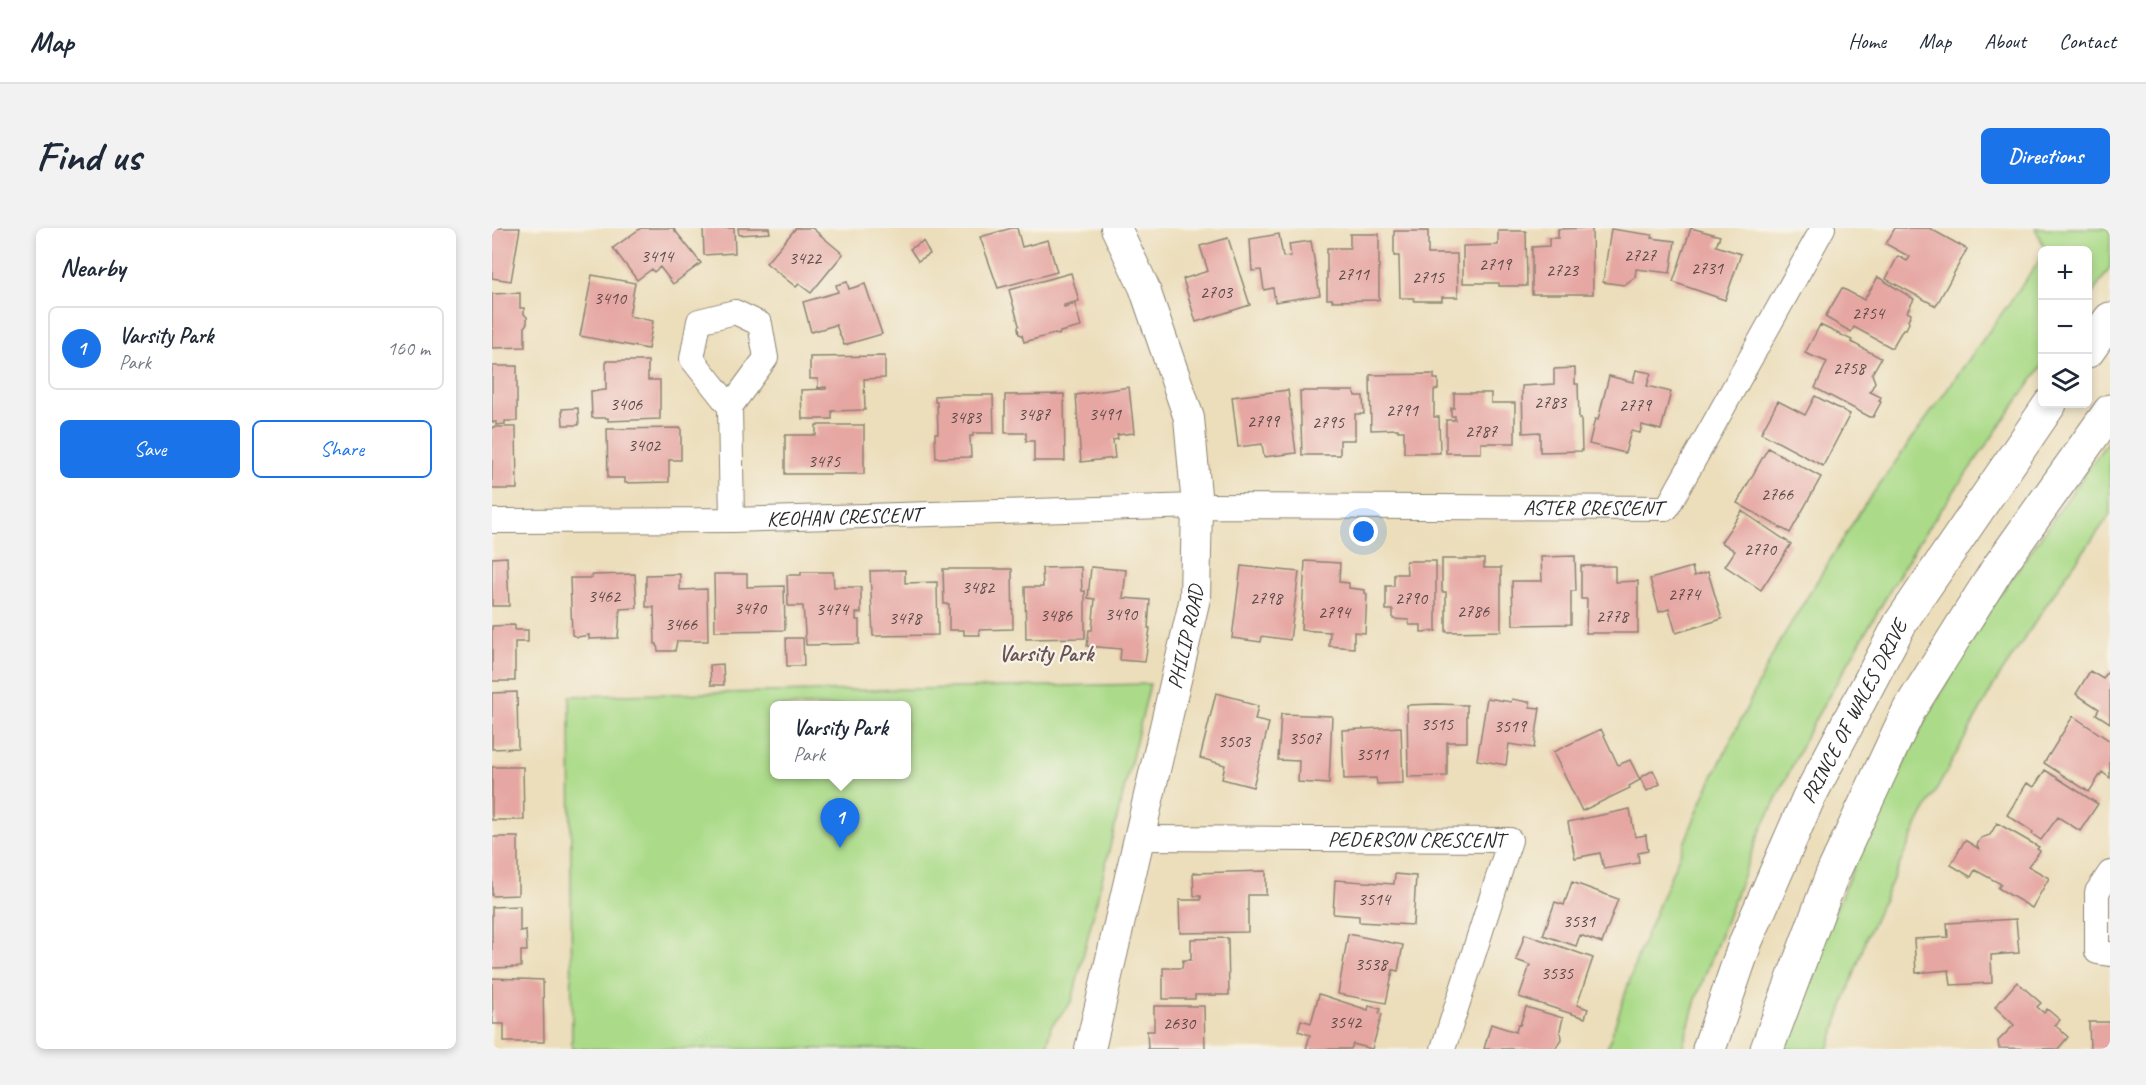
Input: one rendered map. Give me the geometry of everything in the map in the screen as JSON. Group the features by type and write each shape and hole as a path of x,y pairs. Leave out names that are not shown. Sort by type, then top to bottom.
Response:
{"main road":[{"path":"2092,345 2110,319"},
{"name":"PRINCE OF WALES DRIVE","path":"1709,1049 1746,941 1808,799 1901,622 2047,408"},
{"path":"1767,1049 1832,875 1909,710 1998,568 2110,411"}],"street":[{"name":"PHILIP ROAD","path":"1090,1049 1195,598 1197,506 1189,418 1144,287 1116,228"},
{"name":"ASTER CRESCENT","path":"1197,506 1667,508 1823,228"},
{"path":"730,407 732,520"},
{"name":"KEOHAN CRESCENT","path":"492,521 732,520 1197,506"},
{"name":"PEDERSON CRESCENT","path":"1140,838 1510,840 1443,1049"},
{"path":"2110,873 2097,892 2097,952 2110,954"}],"green space":[{"path":"2035,228 2110,228 2110,268 2092,294 2092,246 2044,246"},
{"path":"2038,263 2038,372 1917,544 1813,723 1759,834 1696,999 1682,1049 1607,1049 1638,955 1705,793 1777,646 1859,513"},
{"path":"2110,438 2110,515 2065,577 1995,683 1919,822 1868,934 1828,1049 1782,1049 1802,988 1862,847 1923,724 1986,615"},
{"name":"Varsity Park","path":"1150,684 1072,1001 1051,1026 1047,1049 572,1049 570,696"}],"building":[{"path":"492,228 520,228 511,281 492,278"},
{"path":"641,228 673,228 701,263 673,284 660,267 654,272 652,269 637,280 613,248"},
{"path":"703,228 734,228 735,253 704,255"},
{"path":"738,228 769,228 770,233 739,235"},
{"path":"796,228 812,228 843,254 811,293 799,284 796,287 766,263"},
{"path":"1017,228 1022,247 1048,240 1057,272 998,288 980,237"},
{"path":"1592,228 1593,294 1532,294 1532,247 1549,246 1549,238 1558,238 1558,229"},
{"path":"1691,228 1720,236 1716,246 1741,254 1725,300 1673,282"},
{"path":"1895,228 1929,228 1967,249 1936,306 1886,279 1898,256 1907,261 1910,257 1886,244"},
{"path":"1611,229 1675,241 1670,273 1636,269 1635,277 1624,285 1603,282"},
{"path":"1394,231 1428,231 1428,254 1457,254 1458,297 1442,297 1442,301 1414,301 1414,298 1400,298 1399,256 1394,256"},
{"path":"1498,231 1526,231 1527,286 1463,283 1463,246 1498,245"},
{"path":"1279,234 1283,257 1291,256 1289,244 1311,241 1320,295 1275,302 1273,288 1264,290 1261,270 1252,271 1250,239"},
{"path":"1350,234 1379,234 1379,300 1332,301 1332,299 1327,299 1327,248 1350,248"},
{"path":"1228,238 1250,305 1196,322 1183,279 1208,271 1200,246"},
{"path":"923,241 930,254 918,261 910,249"},
{"path":"1071,273 1079,301 1064,305 1064,307 1075,304 1081,327 1060,332 1059,335 1054,334 1024,342 1022,335 1019,334 1019,325 1009,290"},
{"path":"592,275 635,283 629,316 653,321 648,349 580,336"},
{"path":"1878,277 1914,299 1907,312 1911,314 1909,323 1892,348 1854,327 1851,332 1825,317 1842,288 1864,300"},
{"path":"847,282 849,289 865,284 882,334 844,345 836,325 811,332 803,302 838,292 836,285"},
{"path":"520,293 520,308 524,308 524,314 527,317 525,347 492,348 492,294"},
{"path":"1820,325 1852,340 1851,342 1881,358 1872,374 1875,382 1870,392 1881,397 1879,401 1881,402 1873,417 1815,388 1827,362 1805,353"},
{"path":"885,356 885,378 864,379 865,410 832,411 832,419 802,419 801,390 826,389 826,387 818,388 818,379 810,379 810,357"},
{"path":"606,361 648,361 648,380 660,380 660,419 608,421 608,418 592,418 591,391 606,390"},
{"path":"492,366 517,366 517,421 505,421 505,424 496,425 496,422 492,422"},
{"path":"1575,368 1582,451 1540,452 1540,432 1523,433 1522,386 1554,384 1554,369"},
{"path":"1636,370 1651,373 1647,386 1671,392 1661,430 1642,425 1640,433 1631,431 1625,453 1589,444 1595,419 1598,420 1609,376 1633,382"},
{"path":"1434,374 1434,379 1438,379 1438,389 1434,390 1434,417 1439,417 1440,453 1404,453 1404,431 1398,431 1398,429 1371,430 1370,375"},
{"path":"1129,387 1134,433 1117,435 1118,439 1113,440 1115,458 1081,462 1076,395"},
{"path":"1288,390 1296,453 1264,457 1262,444 1238,447 1232,397"},
{"path":"1300,391 1354,391 1355,396 1363,396 1364,414 1355,414 1355,440 1340,440 1340,455 1302,455"},
{"path":"1454,393 1491,393 1491,403 1515,403 1515,443 1481,443 1481,453 1446,453 1446,420 1455,420 1455,416 1451,416 1451,408 1454,408"},
{"path":"1064,394 1065,461 1034,461 1034,441 1026,441 1026,433 1005,433 1005,395"},
{"path":"993,395 994,433 973,433 973,436 970,436 971,457 936,458 935,433 938,433 935,396"},
{"path":"1815,396 1850,414 1823,466 1761,433 1778,401 1805,415"},
{"path":"578,408 579,425 563,425 562,409"},
{"path":"816,425 864,425 864,474 785,474 785,435 816,435"},
{"path":"492,427 516,427 517,489 492,489"},
{"path":"681,428 681,460 669,460 669,482 625,483 625,478 608,478 607,429"},
{"path":"1768,448 1821,477 1790,533 1737,503"},
{"path":"1742,511 1791,544 1761,590 1725,566 1735,551 1721,542"},
{"path":"1575,556 1576,591 1571,591 1571,624 1513,625 1512,581 1542,581 1541,557"},
{"path":"507,557 509,606 492,606 492,558"},
{"path":"1442,559 1484,559 1484,568 1501,568 1501,631 1446,632 1446,592 1442,592"},
{"path":"1305,561 1340,563 1339,582 1349,583 1349,588 1365,590 1367,594 1365,633 1354,632 1354,648 1329,646 1330,632 1301,630"},
{"path":"1406,561 1436,561 1436,631 1421,632 1421,625 1409,625 1409,620 1393,619 1393,610 1386,610 1386,586 1394,586 1394,574 1407,574"},
{"path":"1241,566 1299,572 1290,640 1262,636 1261,642 1232,638"},
{"path":"1581,566 1615,566 1615,582 1638,581 1638,633 1586,633 1587,599 1581,599"},
{"path":"1081,567 1082,591 1085,591 1085,638 1026,639 1025,587 1043,587 1042,568"},
{"path":"1091,567 1126,570 1123,598 1150,600 1148,628 1150,628 1145,662 1120,660 1121,649 1087,646 1089,630 1092,630 1095,599 1088,598"},
{"path":"1692,567 1694,576 1708,572 1722,619 1676,633 1669,609 1659,612 1650,579"},
{"path":"943,569 1012,569 1013,629 979,630 980,635 964,635 964,630 949,630 949,604 944,604"},
{"path":"905,570 905,583 937,582 938,635 873,636 870,571"},
{"path":"801,572 833,572 834,587 861,587 861,613 856,613 856,620 859,620 859,644 806,645 803,606 788,606 787,575 801,575"},
{"path":"635,574 637,608 620,609 618,638 589,639 589,635 578,637 572,635 570,578"},
{"path":"680,574 680,590 707,589 708,641 677,641 675,651 658,651 657,644 655,644 654,607 646,607 646,575"},
{"path":"714,574 747,574 747,587 784,586 785,630 715,631"},
{"path":"515,625 515,630 528,630 528,642 515,642 515,681 492,681 492,626"},
{"path":"786,638 803,638 804,666 787,666"},
{"path":"723,664 724,685 711,685 710,665"},
{"path":"2110,668 2110,723 2096,714 2099,709 2076,694 2090,671 2103,679"},
{"path":"517,692 518,748 492,749 492,693"},
{"path":"1216,693 1258,706 1255,720 1269,723 1253,787 1222,779 1225,765 1200,758"},
{"path":"1487,698 1530,702 1530,707 1540,708 1534,748 1509,744 1506,765 1477,760"},
{"path":"1407,705 1467,705 1467,742 1447,742 1447,776 1408,777"},
{"path":"1281,714 1332,716 1329,784 1298,782 1299,761 1278,760"},
{"path":"2073,716 2110,741 2110,778 2102,772 2089,792 2044,763"},
{"path":"1401,727 1403,783 1377,784 1376,778 1344,779 1342,730"},
{"path":"1601,729 1618,765 1630,760 1640,780 1629,786 1630,788 1582,811 1553,752"},
{"path":"492,767 523,767 524,820 492,820"},
{"path":"1653,770 1660,784 1647,791 1640,778"},
{"path":"2045,770 2098,804 2080,831 2058,817 2041,840 2007,815 2027,783 2034,787"},
{"path":"1630,809 1635,837 1646,835 1648,851 1638,853 1639,863 1604,869 1600,853 1575,858 1568,822"},
{"path":"1997,823 2039,847 2037,849 2040,851 2028,866 2049,878 2032,908 1998,888 2001,884 1975,870 1971,877 1951,865 1965,840 1979,849 1977,845 1981,838 1990,835"},
{"path":"492,837 518,837 518,895 492,896"},
{"path":"1266,871 1266,895 1248,895 1248,932 1180,933 1179,900 1201,900 1201,896 1194,896 1193,873"},
{"path":"1395,874 1416,876 1413,925 1359,922 1359,916 1333,914 1335,880 1394,884"},
{"path":"1572,882 1618,899 1602,943 1580,935 1576,946 1543,935 1555,902 1564,905"},
{"path":"520,906 520,931 526,930 527,951 521,951 521,967 492,968 492,907"},
{"path":"2016,919 2019,953 1991,955 1992,983 1951,985 1949,970 1916,973 1914,939 1948,937 1947,923"},
{"path":"1348,934 1403,945 1398,971 1393,970 1386,1003 1338,994"},
{"path":"1525,934 1593,958 1577,1005 1588,1009 1585,1018 1519,997 1530,965 1516,960"},
{"path":"1228,938 1229,995 1195,995 1195,999 1163,999 1163,968 1182,968 1183,960 1191,960 1191,939"},
{"path":"492,978 543,980 544,1042 504,1042 504,1024 493,1024"},
{"path":"2017,982 2041,1003 2037,1007 2044,1013 2047,1009 2060,1020 2055,1025 2068,1037 2058,1049 1999,1048 1998,1041 2014,1025 1995,1007"},
{"path":"1319,994 1368,1010 1369,1006 1381,1009 1379,1013 1382,1014 1372,1049 1353,1044 1351,1049 1306,1049 1310,1035 1298,1031 1301,1020 1311,1023"},
{"path":"1154,1006 1204,1006 1205,1049 1148,1049 1147,1031 1154,1031"},
{"path":"1526,1007 1563,1018 1560,1030 1561,1039 1555,1049 1484,1049 1491,1024 1516,1032"},
{"path":"2089,1022 2110,1022 2110,1049 2090,1049"}],"place":[{"name":"Varsity Park","path":"840,848"}],"district":[{"name":"Varsity Park","path":"1046,653"}]}
